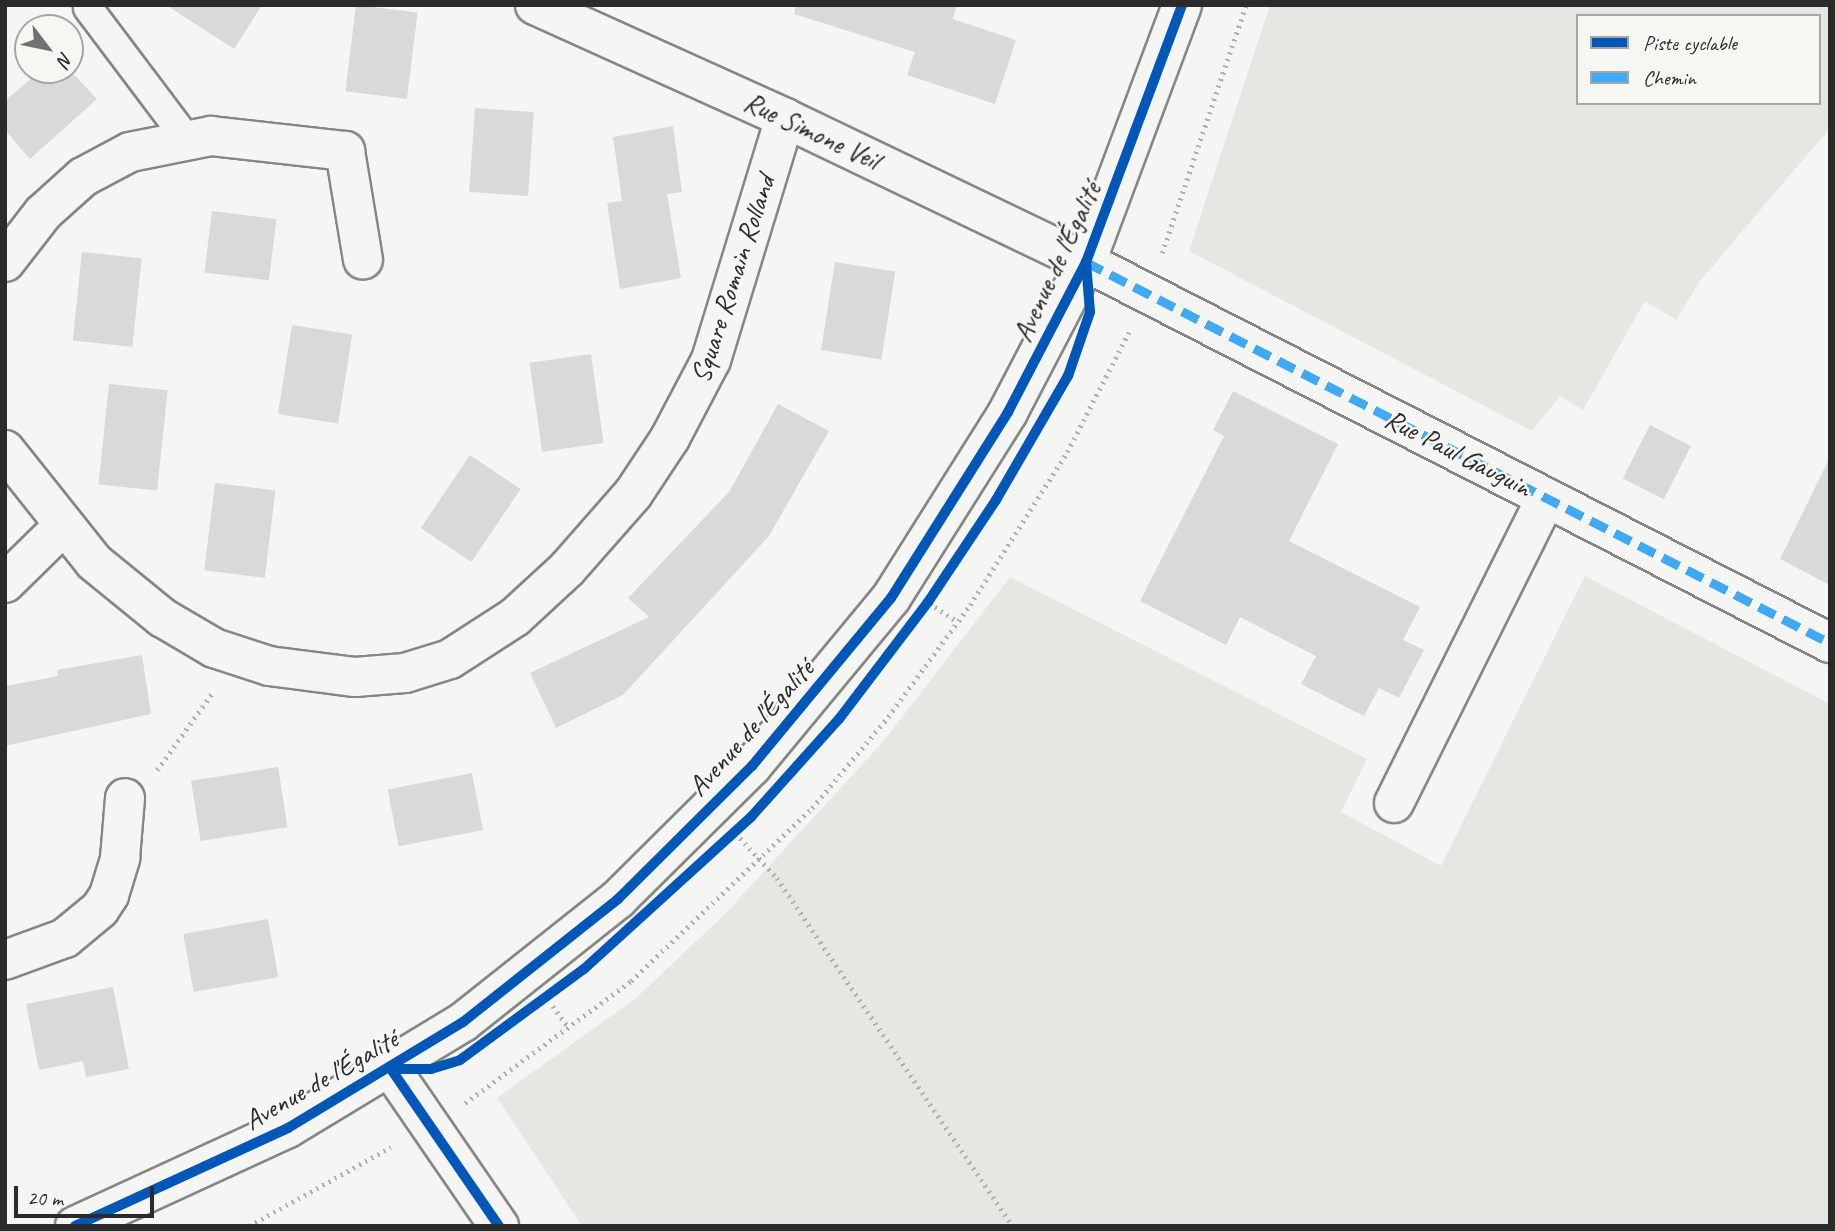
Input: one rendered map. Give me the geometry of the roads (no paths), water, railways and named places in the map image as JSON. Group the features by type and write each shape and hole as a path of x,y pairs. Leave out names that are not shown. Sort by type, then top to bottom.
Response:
{"street":[{"name":"Rue Simone Veil","path":"535,5 785,118 1086,262"},
{"name":"Avenue de l'Égalité","path":"75,1226 288,1128 391,1069 518,981 618,900 800,711 891,598 972,476 1086,262 1182,5"},
{"name":"Square Romain Rolland","path":"5,450 62,527 93,562 138,600 189,634 237,656 325,676 405,673 474,646 515,617 566,569 633,494 701,384 785,118"},
{"path":"5,262 43,213 83,177 131,152 187,138 235,137 345,151 363,260"},
{"name":"Rue Paul Gauguin","path":"1086,262 1830,643"},
{"path":"1394,803 1546,498"},
{"path":"5,583 62,527"},
{"path":"5,960 65,938 100,909 120,858 124,809"},
{"path":"391,1069 499,1226"}],"lane":[{"path":"88,8 187,138"}]}
